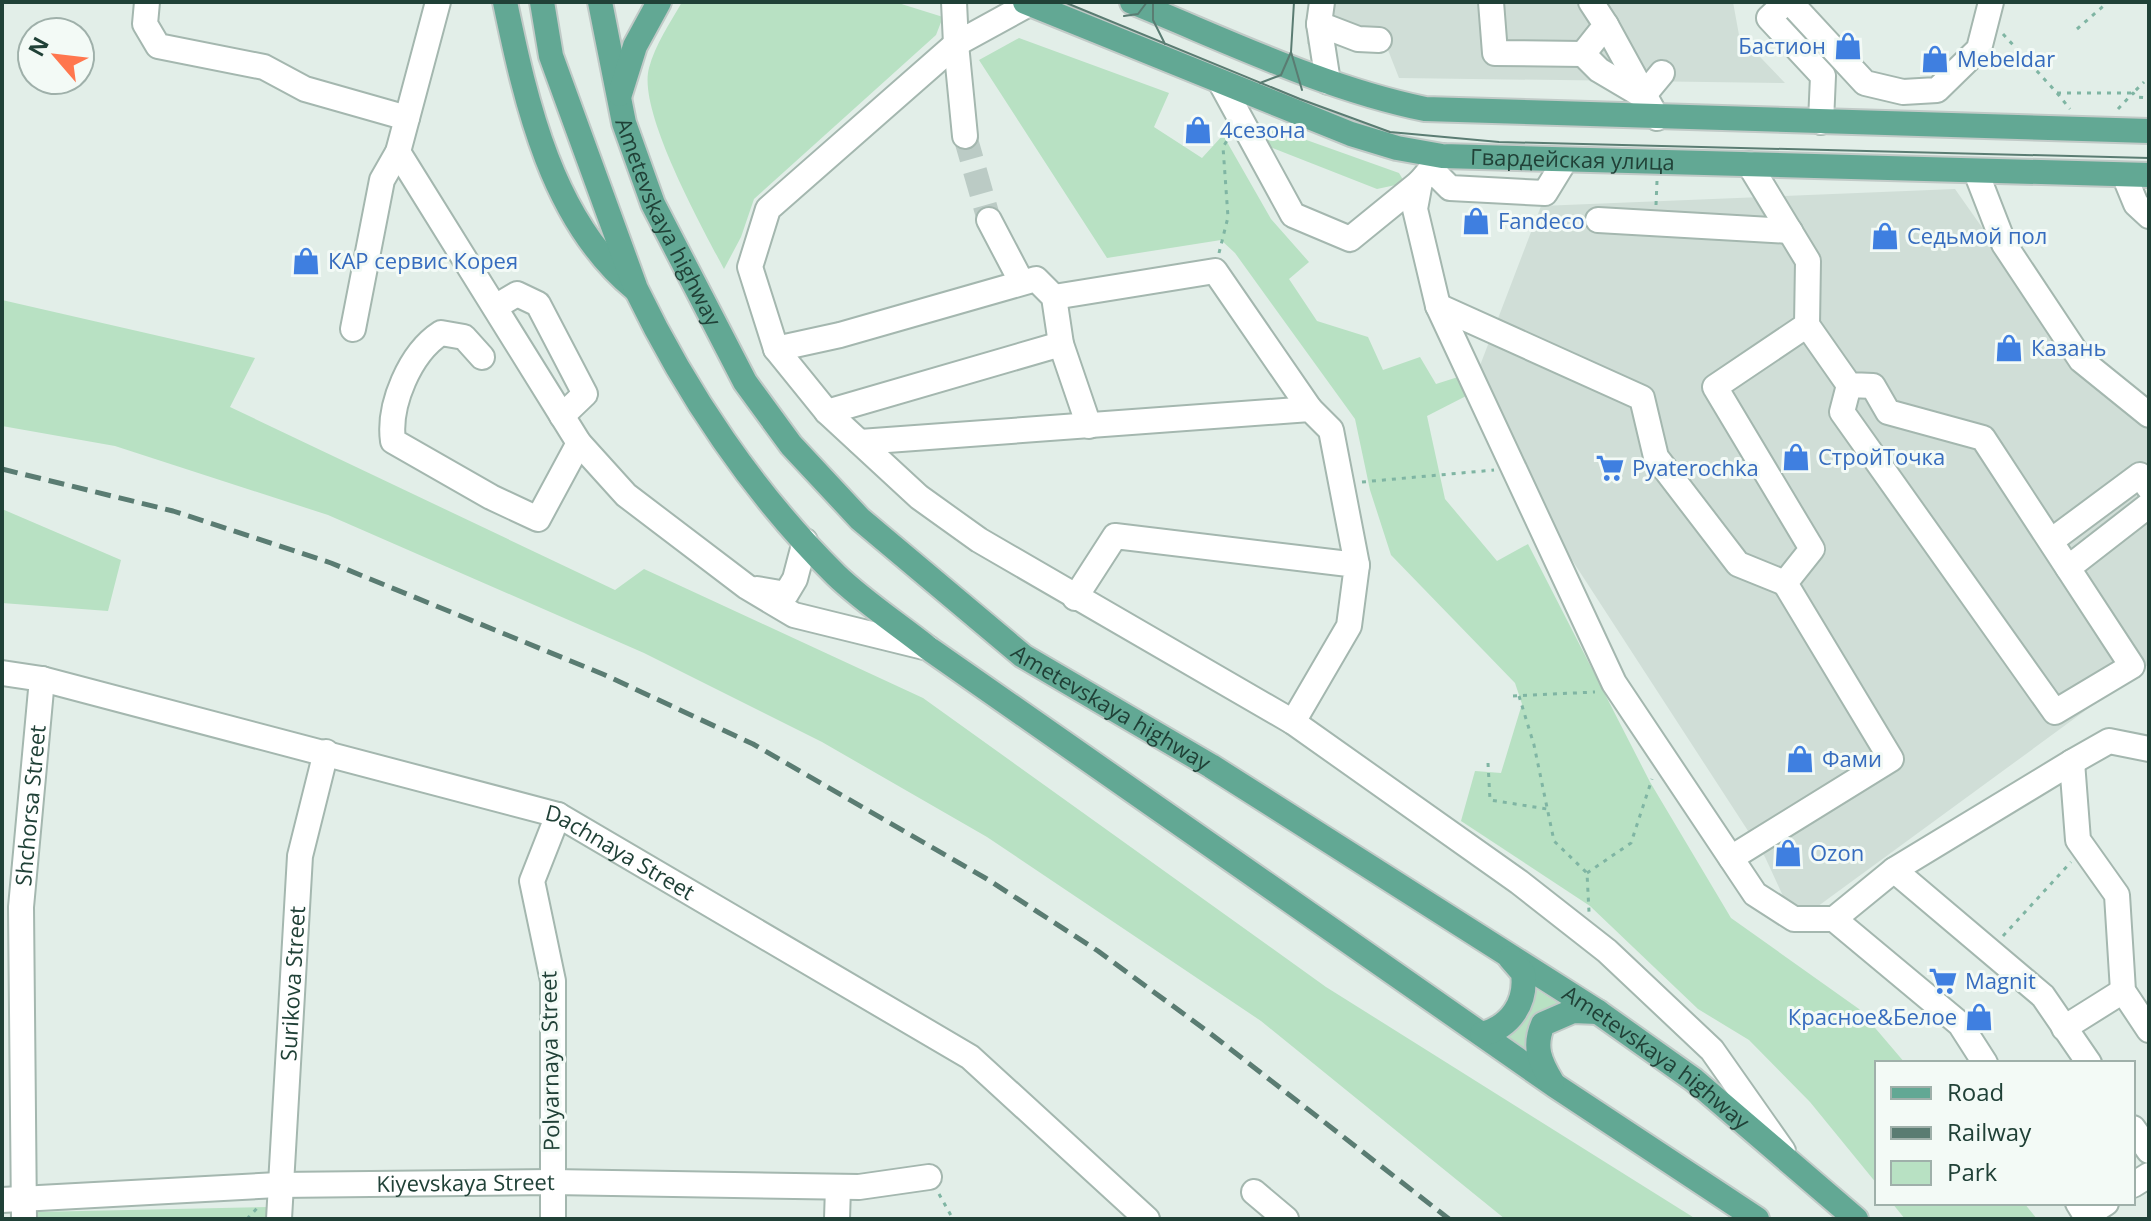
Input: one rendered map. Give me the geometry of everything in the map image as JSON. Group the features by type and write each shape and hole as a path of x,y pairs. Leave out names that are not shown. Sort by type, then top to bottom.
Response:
{"main road":[{"path":"505,2 517,57 557,185 586,240 611,269 636,289"},
{"path":"542,2 551,56 636,289 714,427 805,541 838,576 928,648 1554,1085 1757,1219"},
{"name":"Ametevskaya highway","path":"600,2 624,123 653,204 745,382 791,445 860,519 1023,656 1211,766 1598,1012 1694,1080 1856,1219"},
{"path":"619,96 635,46 659,2"},
{"name":"Гвардейская улица","path":"1132,2 1328,82 1381,100 1425,109 2149,131"},
{"name":"Гвардейская улица","path":"1027,3 1222,85 1351,134 1397,148 1431,169 1564,162 2149,175"},
{"path":"1749,164 1750,120"},
{"path":"1482,1034 1499,1028 1515,1012 1522,998 1523,973 1501,949"},
{"path":"1554,1085 1539,1061 1537,1046 1543,1024 1573,1011 1598,1012"}],"street":[{"path":"147,2 145,24 158,46 264,67 305,89 407,118"},
{"path":"353,329 382,180 398,152 438,2"},
{"path":"954,2 965,136"},
{"path":"1491,2 1495,53 1583,54 1599,70 1643,96"},
{"path":"1591,2 1657,118"},
{"path":"1027,3 956,44 768,209 750,267 776,349 827,412 919,497 979,540 1075,598 1293,722 1519,882 1607,951 1712,1050 1787,1157"},
{"path":"1776,6 1865,83 1903,92 1937,90 1979,49 1989,9"},
{"path":"1776,6 1823,76 1821,122"},
{"path":"1320,13 1328,82"},
{"path":"1320,13 1358,39 1379,40"},
{"path":"1583,54 1606,25"},
{"path":"1643,96 1662,73"},
{"path":"1222,85 1293,215 1350,239 1431,169"},
{"path":"398,152 579,443 626,495 747,587 794,615 928,648"},
{"path":"1749,164 1808,261 1807,325 1849,385 1842,412 2055,712 2132,666 1983,438 1888,412 1873,386 1849,385"},
{"path":"1431,169 1415,209 1438,306 1619,691 1755,894 1794,919 1834,919 1894,870 2109,741 2149,749"},
{"path":"1976,172 2004,244 2081,360 2149,415"},
{"path":"2124,175 2136,204 2149,216"},
{"path":"989,220 1021,281"},
{"path":"1598,220 1790,231"},
{"path":"1054,297 1215,271 1310,409 1331,430 1344,483 1357,565 1349,626 1293,722"},
{"path":"776,349 840,335 1036,279 1054,297 1061,344 1089,426"},
{"path":"495,307 517,294 538,304 585,394 562,416"},
{"path":"1438,306 1642,398 1656,457 1738,564 1785,583 1891,759 1731,858"},
{"path":"1785,583 1812,549 1715,387 1807,325"},
{"path":"482,357 464,337 441,333 424,344 390,421 393,441 491,497 538,519 579,443"},
{"path":"827,412 1061,344"},
{"path":"860,442 1310,409"},
{"path":"2051,541 2140,475 2149,488"},
{"path":"2068,568 2149,505"},
{"path":"1075,598 1115,536 1357,565"},
{"path":"747,587 786,594 795,579 805,541"},
{"name":"Dachnaya Street","path":"2,673 42,679 558,815 970,1057 1147,1219"},
{"name":"Shchorsa Street","path":"17,1206 21,907 42,679"},
{"name":"Surikova Street","path":"279,1219 278,1185 300,856 326,752"},
{"path":"2072,762 2078,840 2117,895 2123,991 2149,1030"},
{"name":"Polyarnaya Street","path":"553,1219 553,981 532,881 558,815"},
{"path":"1894,870 2043,996 2088,1061"},
{"path":"1834,919 1960,1024 1984,1061"},
{"path":"2064,1028 2123,991"},
{"path":"2135,1131 2149,1151"},
{"name":"Kiyevskaya Street","path":"17,1206 278,1185 552,1182 838,1187 929,1177"},
{"path":"837,1219 838,1187"},
{"path":"1254,1192 1286,1219"},
{"path":"2079,1205 2086,1216 2103,1205"}],"path":[{"path":"2077,29 2108,2"},
{"path":"1989,9 2077,117"},
{"path":"2110,118 2144,82"},
{"path":"2057,93 2133,93 2136,97 2149,98"},
{"path":"1215,271 1228,217 1223,147 1241,119"},
{"path":"1344,483 1514,468"},
{"path":"1513,696 1619,691"},
{"path":"1519,696 1534,745 1554,841 1587,873 1590,923"},
{"path":"1587,873 1631,843 1660,752"},
{"path":"1488,763 1490,800 1547,809"},
{"path":"1989,951 2084,848"},
{"path":"929,1177 953,1219"}],"shaded area":[{"path":"1310,2 1733,2 1739,35 1785,83 1399,78 1388,50 1307,44"},
{"path":"1955,189 2081,368 2149,426 2149,664 1810,912 1783,896 1765,857 1548,523 1476,376 1541,206"}],"green space":[{"path":"682,2 895,2 943,17 936,35 754,199 741,237 724,269 674,170 653,112 648,87 649,68 655,51"},
{"path":"1019,38 1169,93 1154,127 1202,158 1223,135 1271,219 1309,262 1289,279 1317,321 1368,337 1383,370 1420,357 1436,384 1458,377 1470,394 1427,416 1445,499 1497,561 1528,544 1650,782 1731,918 1859,1009 1903,1061 1875,1061 1875,1182 1810,1102 1749,1040 1698,1009 1590,906 1461,821 1475,771 1501,773 1522,704 1515,683 1391,555 1370,490 1355,419 1235,253 1221,240 1107,258 979,60"},
{"path":"1256,122 1399,173 1405,183 1377,189 1270,147"},
{"path":"2,300 255,358 230,407 615,590 644,569 923,698 1326,987 1696,1219 1505,1219 1261,1021 987,837 822,742 644,653 328,515 115,446 2,426"},
{"path":"2,509 121,560 108,611 2,603"},
{"path":"1531,986 1563,1006 1527,1053 1502,1036 1525,1018"},
{"path":"1894,1205 2026,1205 2037,1219 1905,1219"},
{"path":"270,1207 270,1219 36,1219 36,1212"}],"tunnel":[{"path":"965,136 989,220"}],"tram line":[{"path":"1064,2 1300,99 1390,132 1499,142 2149,158"},
{"path":"1124,16 1138,14 1147,2"},
{"path":"1153,2 1153,20 1165,44"},
{"path":"1294,2 1291,52 1302,90"},
{"path":"1260,83 1281,75 1291,52"}],"railway":[{"path":"2,469 173,511 331,563 605,675 753,744 987,879 1098,951 1211,1034 1449,1219"}],"place":[{"name":"Бастион","path":"1848,46"},
{"name":"Mebeldar","path":"1935,59"},
{"name":"4сезона","path":"1198,130"},
{"name":"Fandeco","path":"1476,221"},
{"name":"Седьмой пол","path":"1885,236"},
{"name":"КАР сервис Корея","path":"306,261"},
{"name":"Казань","path":"2009,348"},
{"name":"СтройТочка","path":"1796,457"},
{"name":"Pyaterochka","path":"1610,468"},
{"name":"Фами","path":"1800,759"},
{"name":"Ozon","path":"1788,853"},
{"name":"Magnit","path":"1943,981"},
{"name":"Красное&Белое","path":"1979,1017"}]}
